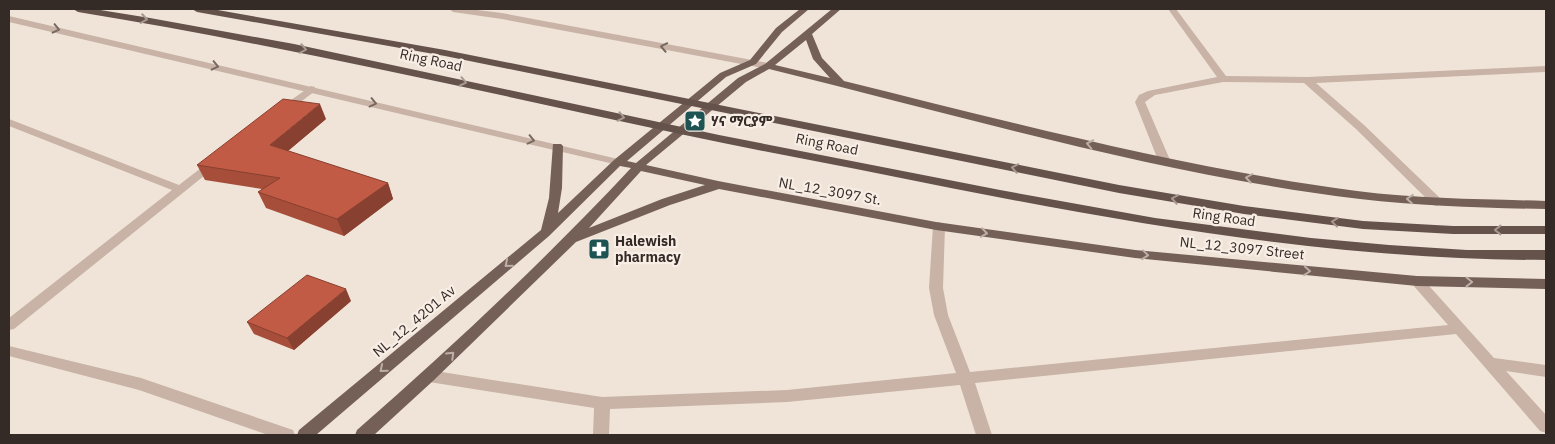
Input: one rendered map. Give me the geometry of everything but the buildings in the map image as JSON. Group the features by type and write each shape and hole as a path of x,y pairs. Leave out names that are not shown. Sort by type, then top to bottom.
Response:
{"highway":[{"name":"Ring Road","path":"78,9 147,19 378,64 666,127 1001,194 1138,219 1280,240 1386,251 1484,256 1546,255"},
{"name":"Ring Road","path":"197,9 445,53 1119,189 1244,210 1363,225 1453,230 1546,230"}],"main road":[{"path":"753,62 779,30 805,9"},
{"path":"363,435 429,376 571,240 642,164 742,80 768,66 837,9"},
{"path":"808,34 818,59 840,83"},
{"name":"NL_12_4201 Av","path":"305,435 546,233 622,159 723,75 753,62"},
{"path":"768,66 1046,135 1234,175 1340,192 1437,202 1546,205"},
{"path":"546,233 555,206 557,182 556,146"},
{"name":"NL_12_3097 St.","path":"622,159 718,186 938,226"},
{"path":"571,240 658,204 718,186"},
{"name":"NL_12_3097 Street","path":"938,226 1145,255 1417,281 1546,284"}],"street":[{"path":"453,9 503,12 768,66"},
{"path":"1172,9 1223,79"},
{"path":"9,19 556,146 622,159"},
{"path":"1164,160 1140,102 1143,97 1152,93 1223,79 1308,80 1546,69"},
{"path":"1308,80 1360,127 1437,202"},
{"path":"272,118 311,89"},
{"path":"9,122 180,189"},
{"path":"9,325 226,154"},
{"path":"938,226 936,288 941,315 966,380 984,435"},
{"path":"1417,281 1546,426"},
{"path":"429,376 602,403 787,396 966,380 1458,329"},
{"path":"9,351 141,384 287,435"},
{"path":"1492,364 1546,371"},
{"path":"601,435 602,403"}],"place":[{"name":"ሃና ማርያም","path":"695,121"},
{"name":"Halewish pharmacy","path":"599,249"}]}
